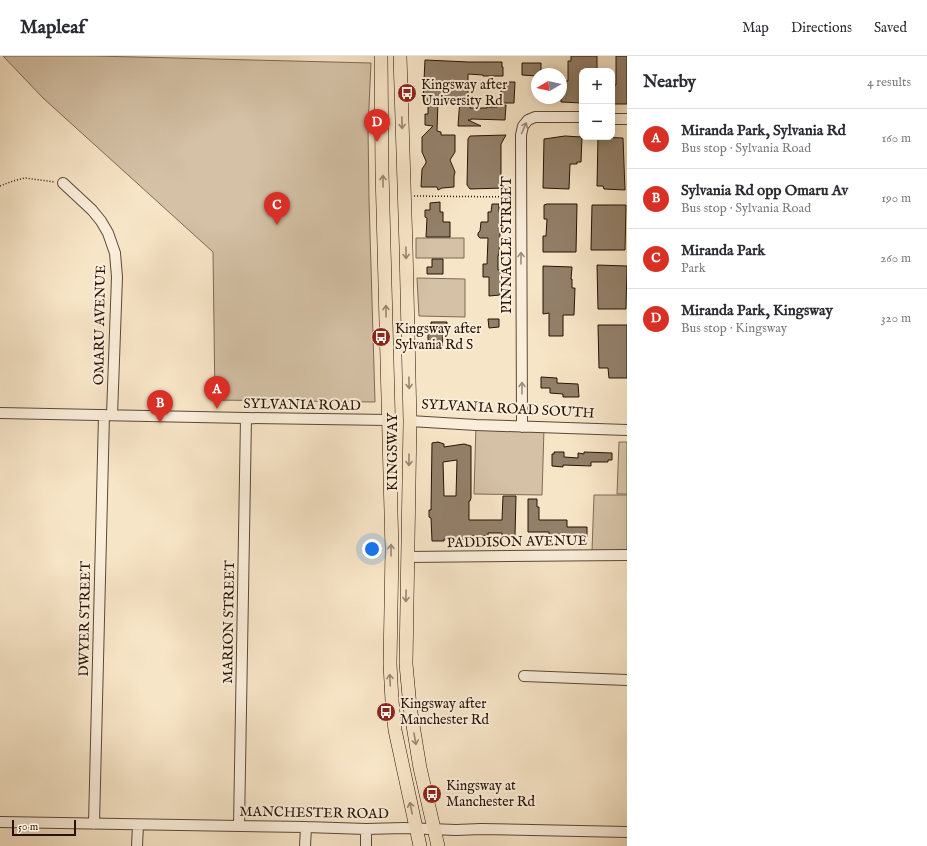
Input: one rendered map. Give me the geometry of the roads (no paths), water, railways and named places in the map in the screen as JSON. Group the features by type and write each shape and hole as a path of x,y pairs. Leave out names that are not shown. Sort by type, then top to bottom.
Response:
{"main road":[{"name":"KINGSWAY","path":"381,56 382,171 392,550 390,664 395,730 420,846"},
{"name":"KINGSWAY","path":"400,56 410,421 406,664 410,707 420,768 438,846"},
{"name":"SYLVANIA ROAD SOUTH","path":"388,420 410,421"}],"street":[{"name":"PINNACLE STREET","path":"522,427 521,135 523,126 528,120 535,117 579,117"},
{"path":"615,120 627,119"},
{"name":"OMARU AVENUE","path":"63,183 92,210 101,221 108,233 115,253 117,277 108,415"},
{"name":"SYLVANIA ROAD","path":"0,413 388,420"},
{"name":"DWYER STREET","path":"94,824 108,415"},
{"name":"MARION STREET","path":"239,826 246,418"},
{"name":"SYLVANIA ROAD SOUTH","path":"410,421 522,427 627,430"},
{"name":"PADDISON AVENUE","path":"407,557 627,555"},
{"path":"524,676 627,680"},
{"name":"MANCHESTER ROAD","path":"0,822 627,832"},
{"path":"137,846 138,825"},
{"path":"305,846 306,827"},
{"path":"366,829 366,846"}],"place":[{"name":"Kingsway after University Rd","path":"407,93"},
{"name":"Miranda Park, Kingsway","path":"377,142"},
{"name":"Miranda Park","path":"277,225"},
{"name":"Kingsway after Sylvania Rd S","path":"381,337"},
{"name":"Miranda Park, Sylvania Rd","path":"217,409"},
{"name":"Sylvania Rd opp Omaru Av","path":"160,423"},
{"name":"Kingsway after Manchester Rd","path":"386,712"},
{"name":"Kingsway at Manchester Rd","path":"432,794"}]}
